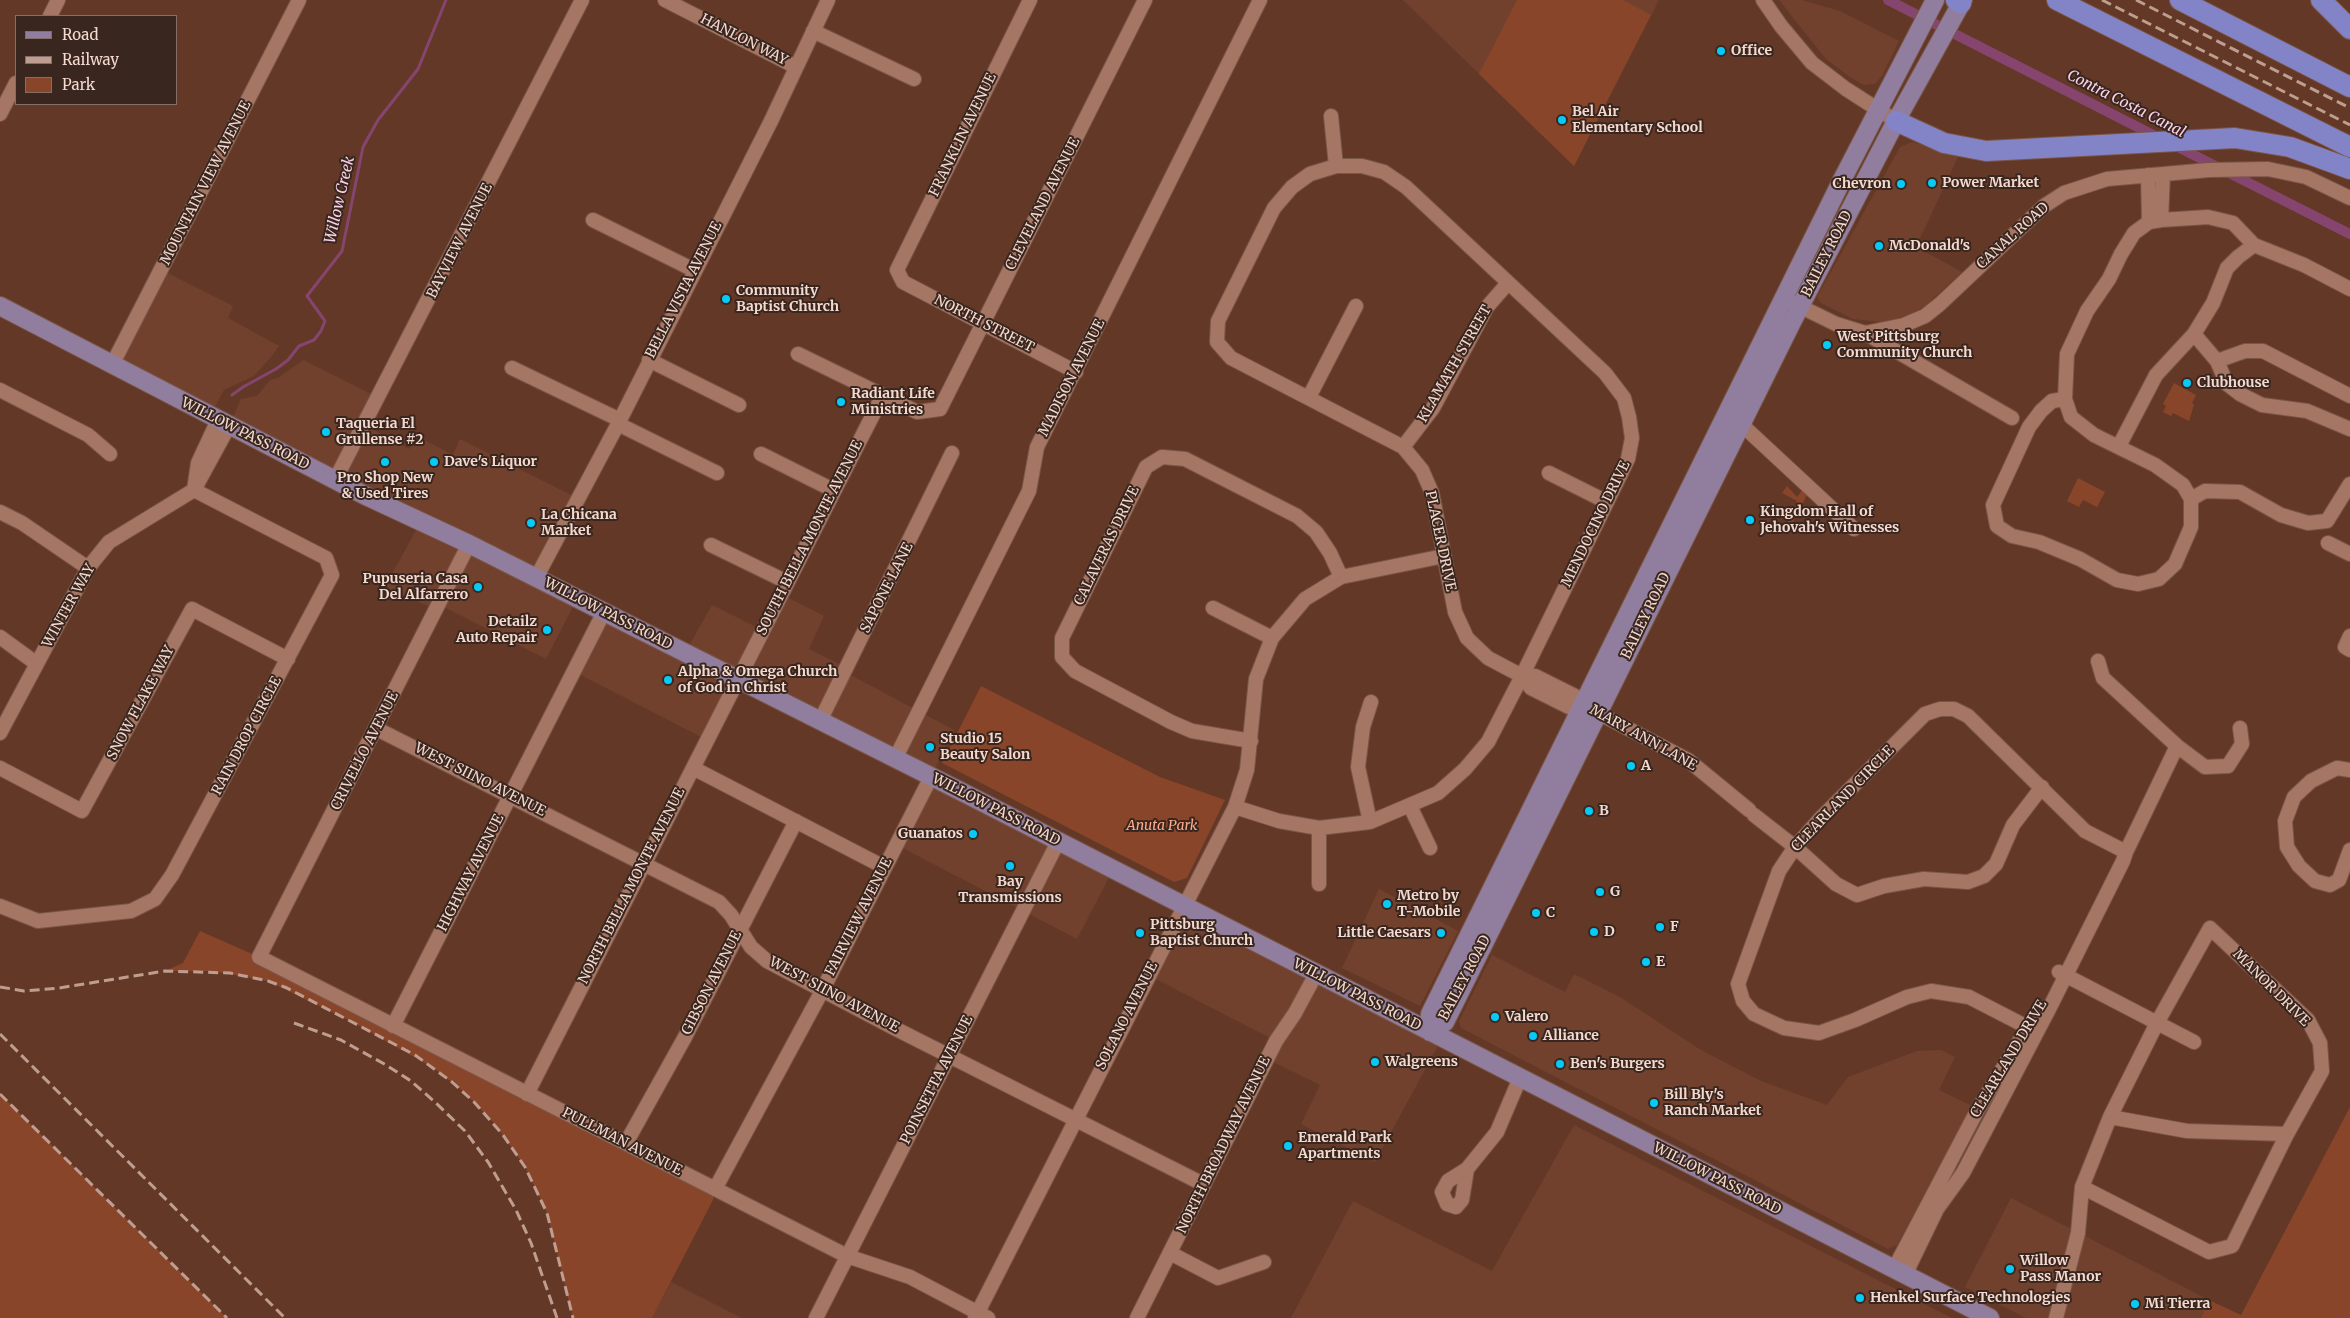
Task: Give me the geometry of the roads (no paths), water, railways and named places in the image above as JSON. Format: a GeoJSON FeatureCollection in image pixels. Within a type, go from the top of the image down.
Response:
{"type":"FeatureCollection","features":[{"type":"Feature","properties":{"kind":"highway"},"geometry":{"type":"LineString","coordinates":[[2057,0],[2350,147]]}},
{"type":"Feature","properties":{"kind":"highway"},"geometry":{"type":"LineString","coordinates":[[2180,0],[2350,87]]}},
{"type":"Feature","properties":{"kind":"highway"},"geometry":{"type":"LineString","coordinates":[[2321,0],[2350,29]]}},
{"type":"Feature","properties":{"kind":"highway"},"geometry":{"type":"LineString","coordinates":[[1896,121],[1928,137],[1962,148],[2010,151],[2235,138],[2290,147],[2350,169]]}},
{"type":"Feature","properties":{"kind":"main road","name":"BAILEY ROAD"},"geometry":{"type":"LineString","coordinates":[[1430,1032],[1445,1022],[1784,298],[1878,108],[1936,0]]}},
{"type":"Feature","properties":{"kind":"main road","name":"BAILEY ROAD"},"geometry":{"type":"LineString","coordinates":[[1590,709],[1741,424],[1896,121],[1960,1]]}},
{"type":"Feature","properties":{"kind":"main road","name":"WILLOW PASS ROAD"},"geometry":{"type":"LineString","coordinates":[[0,306],[335,480],[469,544],[931,777],[1990,1318]]}},
{"type":"Feature","properties":{"kind":"street"},"geometry":{"type":"LineString","coordinates":[[50,15],[58,0]]}},
{"type":"Feature","properties":{"kind":"street","name":"MOUNTAIN VIEW AVENUE"},"geometry":{"type":"LineString","coordinates":[[112,365],[299,0]]}},
{"type":"Feature","properties":{"kind":"street","name":"BAYVIEW AVENUE"},"geometry":{"type":"LineString","coordinates":[[335,480],[582,0]]}},
{"type":"Feature","properties":{"kind":"street","name":"HANLON WAY"},"geometry":{"type":"LineString","coordinates":[[665,0],[796,67]]}},
{"type":"Feature","properties":{"kind":"street","name":"BELLA VISTA AVENUE"},"geometry":{"type":"LineString","coordinates":[[536,578],[619,422],[828,0]]}},
{"type":"Feature","properties":{"kind":"street","name":"FRANKLIN AVENUE"},"geometry":{"type":"LineString","coordinates":[[897,270],[1030,0]]}},
{"type":"Feature","properties":{"kind":"street","name":"CLEVELAND AVENUE"},"geometry":{"type":"LineString","coordinates":[[882,397],[917,412],[940,409],[1145,0]]}},
{"type":"Feature","properties":{"kind":"street","name":"MADISON AVENUE"},"geometry":{"type":"LineString","coordinates":[[895,759],[1029,491],[1037,447],[1260,0]]}},
{"type":"Feature","properties":{"kind":"street"},"geometry":{"type":"LineString","coordinates":[[1763,0],[1781,26],[1812,63],[1829,78],[1896,121]]}},
{"type":"Feature","properties":{"kind":"street"},"geometry":{"type":"LineString","coordinates":[[813,31],[914,79]]}},
{"type":"Feature","properties":{"kind":"street"},"geometry":{"type":"LineString","coordinates":[[0,114],[15,85]]}},
{"type":"Feature","properties":{"kind":"street"},"geometry":{"type":"LineString","coordinates":[[1331,116],[1336,166]]}},
{"type":"Feature","properties":{"kind":"street","name":"MENDOCINO DRIVE"},"geometry":{"type":"LineString","coordinates":[[1216,342],[1218,321],[1274,208],[1292,187],[1310,174],[1336,166],[1362,166],[1384,172],[1406,187],[1606,373],[1624,398],[1632,438],[1628,459],[1522,676],[1488,742],[1466,769],[1438,793],[1370,822],[1319,828],[1278,821],[1234,806]]}},
{"type":"Feature","properties":{"kind":"street","name":"CANAL ROAD"},"geometry":{"type":"LineString","coordinates":[[1784,298],[1836,324],[1865,333],[1896,328],[1925,316],[2023,224],[2064,193],[2107,179],[2245,168],[2289,172],[2306,177],[2350,198]]}},
{"type":"Feature","properties":{"kind":"street"},"geometry":{"type":"LineString","coordinates":[[2155,221],[2163,174]]}},
{"type":"Feature","properties":{"kind":"street"},"geometry":{"type":"LineString","coordinates":[[2148,175],[2155,221]]}},
{"type":"Feature","properties":{"kind":"street"},"geometry":{"type":"LineString","coordinates":[[2065,399],[2052,401],[2029,427],[1993,505],[1997,526],[2012,536],[2038,542],[2080,559],[2117,580],[2138,584],[2158,579],[2174,564],[2191,527],[2191,499],[2183,485],[2155,465],[2094,434],[2071,417],[2065,399],[2066,354],[2088,311],[2109,279],[2134,233],[2155,221],[2208,217],[2233,223],[2254,245],[2304,265],[2350,289]]}},
{"type":"Feature","properties":{"kind":"street"},"geometry":{"type":"LineString","coordinates":[[593,220],[694,270]]}},
{"type":"Feature","properties":{"kind":"street"},"geometry":{"type":"LineString","coordinates":[[2119,446],[2156,376],[2194,334],[2213,303],[2227,268],[2254,245]]}},
{"type":"Feature","properties":{"kind":"street","name":"NORTH STREET"},"geometry":{"type":"LineString","coordinates":[[897,270],[903,282],[1076,372]]}},
{"type":"Feature","properties":{"kind":"street","name":"KLAMATH STREET"},"geometry":{"type":"LineString","coordinates":[[1403,447],[1432,408],[1487,307],[1508,283]]}},
{"type":"Feature","properties":{"kind":"street"},"geometry":{"type":"LineString","coordinates":[[1309,397],[1356,306]]}},
{"type":"Feature","properties":{"kind":"street"},"geometry":{"type":"LineString","coordinates":[[1865,333],[2012,418]]}},
{"type":"Feature","properties":{"kind":"street"},"geometry":{"type":"LineString","coordinates":[[2194,334],[2217,361],[2227,384],[2240,394],[2262,405],[2307,411],[2350,429]]}},
{"type":"Feature","properties":{"kind":"street","name":"PLACER DRIVE"},"geometry":{"type":"LineString","coordinates":[[1216,342],[1231,358],[1403,447],[1422,470],[1432,493],[1455,612],[1467,638],[1488,658],[1522,676],[1531,688],[1570,707],[1590,709]]}},
{"type":"Feature","properties":{"kind":"street"},"geometry":{"type":"LineString","coordinates":[[2217,361],[2245,352],[2263,351],[2350,396]]}},
{"type":"Feature","properties":{"kind":"street"},"geometry":{"type":"LineString","coordinates":[[798,354],[882,397]]}},
{"type":"Feature","properties":{"kind":"street"},"geometry":{"type":"LineString","coordinates":[[649,360],[739,405]]}},
{"type":"Feature","properties":{"kind":"street"},"geometry":{"type":"LineString","coordinates":[[512,368],[717,472]]}},
{"type":"Feature","properties":{"kind":"street"},"geometry":{"type":"LineString","coordinates":[[0,390],[88,435],[110,454]]}},
{"type":"Feature","properties":{"kind":"street","name":"SOUTH BELLA MONTE AVENUE"},"geometry":{"type":"LineString","coordinates":[[739,680],[833,490],[882,397]]}},
{"type":"Feature","properties":{"kind":"street"},"geometry":{"type":"LineString","coordinates":[[194,490],[198,463],[223,423]]}},
{"type":"Feature","properties":{"kind":"street"},"geometry":{"type":"LineString","coordinates":[[1741,424],[1854,529]]}},
{"type":"Feature","properties":{"kind":"street"},"geometry":{"type":"LineString","coordinates":[[761,454],[833,490]]}},
{"type":"Feature","properties":{"kind":"street","name":"SAPONE LANE"},"geometry":{"type":"LineString","coordinates":[[820,721],[952,454]]}},
{"type":"Feature","properties":{"kind":"street","name":"CALAVERAS DRIVE"},"geometry":{"type":"LineString","coordinates":[[1250,741],[1192,731],[1171,722],[1075,672],[1062,657],[1062,638],[1146,467],[1162,457],[1185,459],[1297,516],[1316,532],[1330,553],[1341,577]]}},
{"type":"Feature","properties":{"kind":"street"},"geometry":{"type":"LineString","coordinates":[[1549,474],[1607,502]]}},
{"type":"Feature","properties":{"kind":"street"},"geometry":{"type":"LineString","coordinates":[[2191,499],[2205,491],[2240,492],[2281,515],[2308,524],[2327,521],[2350,484]]}},
{"type":"Feature","properties":{"kind":"street","name":"WINTER WAY"},"geometry":{"type":"LineString","coordinates":[[0,733],[88,568],[109,542],[194,490]]}},
{"type":"Feature","properties":{"kind":"street","name":"RAIN DROP CIRCLE"},"geometry":{"type":"LineString","coordinates":[[0,906],[38,921],[131,911],[155,899],[172,874],[332,575],[326,558],[194,490]]}},
{"type":"Feature","properties":{"kind":"street"},"geometry":{"type":"LineString","coordinates":[[0,512],[22,523],[88,568]]}},
{"type":"Feature","properties":{"kind":"street"},"geometry":{"type":"LineString","coordinates":[[2328,543],[2350,554]]}},
{"type":"Feature","properties":{"kind":"street","name":"CRIVELLO AVENUE"},"geometry":{"type":"LineString","coordinates":[[259,957],[377,729],[469,544]]}},
{"type":"Feature","properties":{"kind":"street"},"geometry":{"type":"LineString","coordinates":[[711,545],[787,582]]}},
{"type":"Feature","properties":{"kind":"street","name":"SOLANO AVENUE"},"geometry":{"type":"LineString","coordinates":[[980,1316],[1074,1120],[1234,806],[1247,770],[1256,679],[1272,638],[1305,599],[1341,577],[1444,556]]}},
{"type":"Feature","properties":{"kind":"street"},"geometry":{"type":"LineString","coordinates":[[1212,608],[1272,638]]}},
{"type":"Feature","properties":{"kind":"street","name":"SNOW FLAKE WAY"},"geometry":{"type":"LineString","coordinates":[[0,768],[82,811],[192,609],[288,659]]}},
{"type":"Feature","properties":{"kind":"street","name":"HIGHWAY AVENUE"},"geometry":{"type":"LineString","coordinates":[[393,1026],[604,612]]}},
{"type":"Feature","properties":{"kind":"street"},"geometry":{"type":"LineString","coordinates":[[0,636],[37,664]]}},
{"type":"Feature","properties":{"kind":"street"},"geometry":{"type":"LineString","coordinates":[[2350,636],[2344,647],[2350,650]]}},
{"type":"Feature","properties":{"kind":"street"},"geometry":{"type":"LineString","coordinates":[[2098,661],[2103,678],[2177,746],[2205,767],[2228,766],[2242,744],[2240,728]]}},
{"type":"Feature","properties":{"kind":"street","name":"NORTH BELLA MONTE AVENUE"},"geometry":{"type":"LineString","coordinates":[[527,1094],[739,680]]}},
{"type":"Feature","properties":{"kind":"street"},"geometry":{"type":"LineString","coordinates":[[1370,822],[1358,767],[1363,727],[1371,702]]}},
{"type":"Feature","properties":{"kind":"street","name":"MARY ANN LANE"},"geometry":{"type":"LineString","coordinates":[[1590,709],[1688,760],[1795,847],[1836,884],[1857,895],[1884,886],[1924,879],[1968,882],[1984,876],[1996,864],[2013,825],[2042,787]]}},
{"type":"Feature","properties":{"kind":"street","name":"CLEARLAND CIRCLE"},"geometry":{"type":"LineString","coordinates":[[2032,1030],[1969,998],[1931,991],[1907,997],[1855,1020],[1819,1033],[1784,1028],[1754,1014],[1743,1001],[1738,984],[1779,871],[1795,847],[1925,714],[1940,709],[1954,709],[1968,716],[2085,831],[2126,852]]}},
{"type":"Feature","properties":{"kind":"street","name":"WEST SIINO AVENUE"},"geometry":{"type":"LineString","coordinates":[[377,729],[718,902],[740,928],[751,947],[767,961],[1074,1120],[1203,1184]]}},
{"type":"Feature","properties":{"kind":"street","name":"CLEARLAND DRIVE"},"geometry":{"type":"LineString","coordinates":[[1900,1272],[1937,1209],[1963,1173],[2032,1030],[2063,974],[2116,860],[2126,852],[2177,746]]}},
{"type":"Feature","properties":{"kind":"street"},"geometry":{"type":"LineString","coordinates":[[693,768],[884,867]]}},
{"type":"Feature","properties":{"kind":"street"},"geometry":{"type":"LineString","coordinates":[[2350,770],[2337,768],[2311,782],[2294,797],[2285,820],[2287,848],[2299,866],[2315,881],[2330,885],[2339,880],[2350,850]]}},
{"type":"Feature","properties":{"kind":"street","name":"FAIRVIEW AVENUE"},"geometry":{"type":"LineString","coordinates":[[715,1188],[822,991],[931,777]]}},
{"type":"Feature","properties":{"kind":"street"},"geometry":{"type":"LineString","coordinates":[[1410,806],[1430,848]]}},
{"type":"Feature","properties":{"kind":"street","name":"GIBSON AVENUE"},"geometry":{"type":"LineString","coordinates":[[626,1144],[685,1037],[796,821]]}},
{"type":"Feature","properties":{"kind":"street"},"geometry":{"type":"LineString","coordinates":[[1319,828],[1319,884]]}},
{"type":"Feature","properties":{"kind":"street","name":"POINSETTA AVENUE"},"geometry":{"type":"LineString","coordinates":[[816,1318],[1058,842]]}},
{"type":"Feature","properties":{"kind":"street","name":"MANOR DRIVE"},"geometry":{"type":"LineString","coordinates":[[2056,1318],[2078,1233],[2082,1187],[2110,1117],[2157,1023],[2210,928],[2308,1020],[2320,1043],[2322,1072],[2287,1134],[2232,1246],[2209,1252],[2082,1187]]}},
{"type":"Feature","properties":{"kind":"street","name":"PULLMAN AVENUE"},"geometry":{"type":"LineString","coordinates":[[259,957],[847,1256],[910,1277],[980,1316]]}},
{"type":"Feature","properties":{"kind":"street","name":"NORTH BROADWAY AVENUE"},"geometry":{"type":"LineString","coordinates":[[1137,1318],[1276,1041],[1295,1013],[1316,974]]}},
{"type":"Feature","properties":{"kind":"street"},"geometry":{"type":"LineString","coordinates":[[2063,974],[2194,1042]]}},
{"type":"Feature","properties":{"kind":"street"},"geometry":{"type":"LineString","coordinates":[[1467,1170],[1497,1132],[1520,1078]]}},
{"type":"Feature","properties":{"kind":"street"},"geometry":{"type":"LineString","coordinates":[[2110,1117],[2187,1131],[2287,1134]]}},
{"type":"Feature","properties":{"kind":"street"},"geometry":{"type":"LineString","coordinates":[[1170,1253],[1218,1278],[1264,1262]]}},
{"type":"Feature","properties":{"kind":"waterway","name":"Willow Creek"},"geometry":{"type":"LineString","coordinates":[[232,395],[276,369],[288,360],[299,346],[314,340],[321,331],[325,321],[307,296],[342,251],[363,147],[378,120],[418,69],[446,0]]}},
{"type":"Feature","properties":{"kind":"waterway","name":"Contra Costa Canal"},"geometry":{"type":"LineString","coordinates":[[1888,0],[2161,139]]}},
{"type":"Feature","properties":{"kind":"waterway","name":"Contra Costa Canal"},"geometry":{"type":"LineString","coordinates":[[2174,145],[2350,234]]}},
{"type":"Feature","properties":{"kind":"railway"},"geometry":{"type":"LineString","coordinates":[[2102,0],[2350,125]]}},
{"type":"Feature","properties":{"kind":"railway"},"geometry":{"type":"LineString","coordinates":[[2136,0],[2350,108]]}},
{"type":"Feature","properties":{"kind":"railway"},"geometry":{"type":"LineString","coordinates":[[0,987],[24,991],[59,988],[165,971],[230,973],[268,981],[287,988],[415,1055],[452,1082],[474,1102],[503,1135],[525,1167],[547,1213],[573,1318]]}},
{"type":"Feature","properties":{"kind":"railway"},"geometry":{"type":"LineString","coordinates":[[294,1023],[341,1040],[386,1065],[411,1081],[465,1131],[488,1162],[516,1210],[531,1243],[557,1318]]}},
{"type":"Feature","properties":{"kind":"railway"},"geometry":{"type":"LineString","coordinates":[[0,1034],[285,1318]]}},
{"type":"Feature","properties":{"kind":"railway"},"geometry":{"type":"LineString","coordinates":[[0,1094],[227,1318]]}},
{"type":"Feature","properties":{"kind":"place","name":"Office"},"geometry":{"type":"Point","coordinates":[1721,51]}},
{"type":"Feature","properties":{"kind":"place","name":"Bel Air Elementary School"},"geometry":{"type":"Point","coordinates":[1562,120]}},
{"type":"Feature","properties":{"kind":"place","name":"Power Market"},"geometry":{"type":"Point","coordinates":[1932,183]}},
{"type":"Feature","properties":{"kind":"place","name":"Chevron"},"geometry":{"type":"Point","coordinates":[1901,184]}},
{"type":"Feature","properties":{"kind":"place","name":"McDonald's"},"geometry":{"type":"Point","coordinates":[1879,246]}},
{"type":"Feature","properties":{"kind":"place","name":"Community Baptist Church"},"geometry":{"type":"Point","coordinates":[726,299]}},
{"type":"Feature","properties":{"kind":"place","name":"West Pittsburg Community Church"},"geometry":{"type":"Point","coordinates":[1827,345]}},
{"type":"Feature","properties":{"kind":"place","name":"Clubhouse"},"geometry":{"type":"Point","coordinates":[2187,383]}},
{"type":"Feature","properties":{"kind":"place","name":"Radiant Life Ministries"},"geometry":{"type":"Point","coordinates":[841,402]}},
{"type":"Feature","properties":{"kind":"place","name":"Taqueria El Grullense #2"},"geometry":{"type":"Point","coordinates":[326,432]}},
{"type":"Feature","properties":{"kind":"place","name":"Pro Shop New & Used Tires"},"geometry":{"type":"Point","coordinates":[385,462]}},
{"type":"Feature","properties":{"kind":"place","name":"Dave's Liquor"},"geometry":{"type":"Point","coordinates":[434,462]}},
{"type":"Feature","properties":{"kind":"place","name":"Kingdom Hall of Jehovah's Witnesses"},"geometry":{"type":"Point","coordinates":[1750,520]}},
{"type":"Feature","properties":{"kind":"place","name":"La Chicana Market"},"geometry":{"type":"Point","coordinates":[531,523]}},
{"type":"Feature","properties":{"kind":"place","name":"Pupuseria Casa Del Alfarrero"},"geometry":{"type":"Point","coordinates":[478,587]}},
{"type":"Feature","properties":{"kind":"place","name":"Detailz Auto Repair"},"geometry":{"type":"Point","coordinates":[547,630]}},
{"type":"Feature","properties":{"kind":"place","name":"Alpha & Omega Church of God in Christ"},"geometry":{"type":"Point","coordinates":[668,680]}},
{"type":"Feature","properties":{"kind":"place","name":"Studio 15 Beauty Salon"},"geometry":{"type":"Point","coordinates":[930,747]}},
{"type":"Feature","properties":{"kind":"place","name":"A"},"geometry":{"type":"Point","coordinates":[1631,766]}},
{"type":"Feature","properties":{"kind":"place","name":"B"},"geometry":{"type":"Point","coordinates":[1589,811]}},
{"type":"Feature","properties":{"kind":"place","name":"Guanatos"},"geometry":{"type":"Point","coordinates":[973,834]}},
{"type":"Feature","properties":{"kind":"place","name":"Bay Transmissions"},"geometry":{"type":"Point","coordinates":[1010,866]}},
{"type":"Feature","properties":{"kind":"place","name":"G"},"geometry":{"type":"Point","coordinates":[1600,892]}},
{"type":"Feature","properties":{"kind":"place","name":"Metro by T-Mobile"},"geometry":{"type":"Point","coordinates":[1387,904]}},
{"type":"Feature","properties":{"kind":"place","name":"C"},"geometry":{"type":"Point","coordinates":[1536,913]}},
{"type":"Feature","properties":{"kind":"place","name":"F"},"geometry":{"type":"Point","coordinates":[1660,927]}},
{"type":"Feature","properties":{"kind":"place","name":"D"},"geometry":{"type":"Point","coordinates":[1594,932]}},
{"type":"Feature","properties":{"kind":"place","name":"Pittsburg Baptist Church"},"geometry":{"type":"Point","coordinates":[1140,933]}},
{"type":"Feature","properties":{"kind":"place","name":"Little Caesars"},"geometry":{"type":"Point","coordinates":[1441,933]}},
{"type":"Feature","properties":{"kind":"place","name":"E"},"geometry":{"type":"Point","coordinates":[1646,962]}},
{"type":"Feature","properties":{"kind":"place","name":"Valero"},"geometry":{"type":"Point","coordinates":[1495,1017]}},
{"type":"Feature","properties":{"kind":"place","name":"Alliance"},"geometry":{"type":"Point","coordinates":[1533,1036]}},
{"type":"Feature","properties":{"kind":"place","name":"Walgreens"},"geometry":{"type":"Point","coordinates":[1375,1062]}},
{"type":"Feature","properties":{"kind":"place","name":"Ben's Burgers"},"geometry":{"type":"Point","coordinates":[1560,1064]}},
{"type":"Feature","properties":{"kind":"place","name":"Bill Bly's Ranch Market"},"geometry":{"type":"Point","coordinates":[1654,1103]}},
{"type":"Feature","properties":{"kind":"place","name":"Emerald Park Apartments"},"geometry":{"type":"Point","coordinates":[1288,1146]}},
{"type":"Feature","properties":{"kind":"place","name":"Willow Pass Manor"},"geometry":{"type":"Point","coordinates":[2010,1269]}},
{"type":"Feature","properties":{"kind":"place","name":"Henkel Surface Technologies"},"geometry":{"type":"Point","coordinates":[1860,1298]}},
{"type":"Feature","properties":{"kind":"place","name":"Mi Tierra"},"geometry":{"type":"Point","coordinates":[2135,1304]}},
{"type":"Feature","properties":{"kind":"park label","name":"Anuta Park"},"geometry":{"type":"Point","coordinates":[1162,826]}}]}
